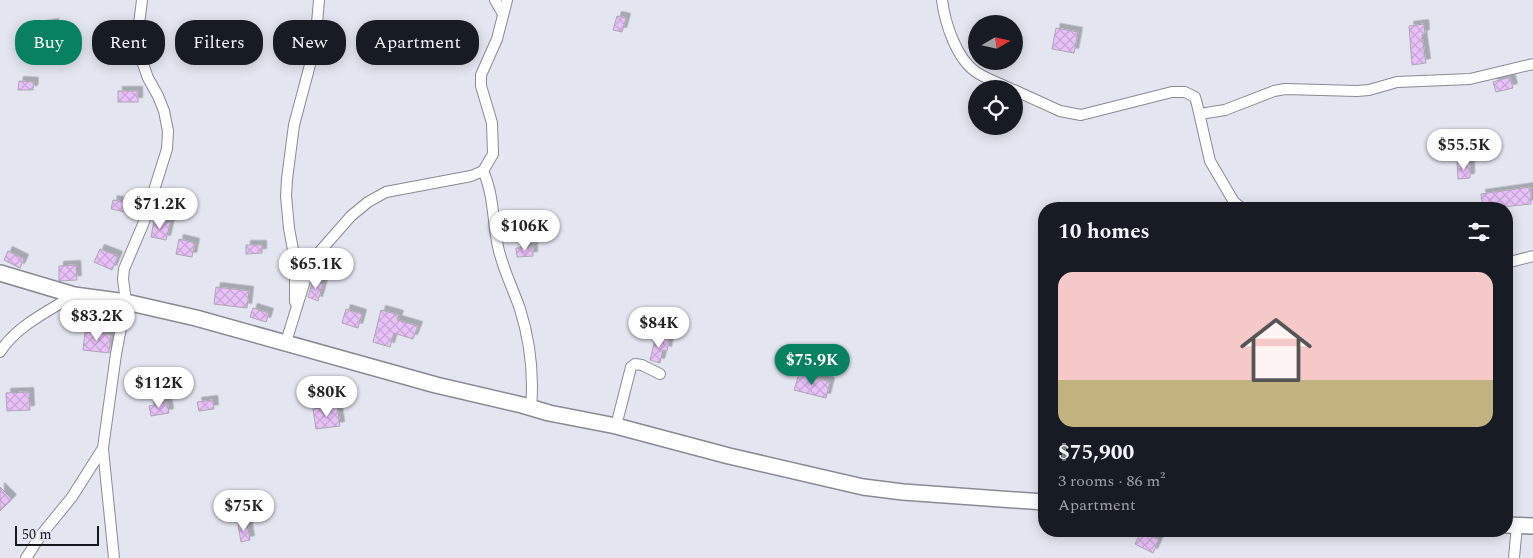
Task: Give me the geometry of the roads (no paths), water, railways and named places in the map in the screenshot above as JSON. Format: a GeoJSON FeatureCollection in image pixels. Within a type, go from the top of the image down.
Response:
{"type":"FeatureCollection","features":[{"type":"Feature","properties":{"kind":"main road"},"geometry":{"type":"LineString","coordinates":[[0,272],[74,295],[126,302],[196,318],[436,385],[549,413],[616,426],[729,456],[863,487],[903,492],[1038,502]]}},
{"type":"Feature","properties":{"kind":"main road"},"geometry":{"type":"LineString","coordinates":[[1513,525],[1533,526]]}},
{"type":"Feature","properties":{"kind":"street"},"geometry":{"type":"LineString","coordinates":[[114,558],[103,448],[116,354],[126,302],[123,279],[124,269],[144,222],[159,178],[167,149],[168,131],[164,111],[142,61],[138,32],[142,0]]}},
{"type":"Feature","properties":{"kind":"street"},"geometry":{"type":"LineString","coordinates":[[294,316],[295,261],[289,228],[286,196],[287,179],[294,125],[314,46],[319,0]]}},
{"type":"Feature","properties":{"kind":"street"},"geometry":{"type":"LineString","coordinates":[[495,0],[503,14]]}},
{"type":"Feature","properties":{"kind":"street"},"geometry":{"type":"LineString","coordinates":[[286,342],[307,274],[314,258],[350,216],[368,202],[386,192],[452,180],[483,171],[493,154],[493,136],[492,123],[480,86],[481,75],[497,39],[507,0]]}},
{"type":"Feature","properties":{"kind":"street"},"geometry":{"type":"LineString","coordinates":[[942,0],[945,22],[962,57],[975,72],[992,80]]}},
{"type":"Feature","properties":{"kind":"street"},"geometry":{"type":"LineString","coordinates":[[1200,114],[1225,110],[1274,91],[1285,89],[1357,91],[1397,82],[1470,79],[1533,64]]}},
{"type":"Feature","properties":{"kind":"street"},"geometry":{"type":"LineString","coordinates":[[1023,94],[1060,111],[1081,115],[1172,92],[1185,92],[1194,97],[1200,114],[1210,161],[1234,202]]}},
{"type":"Feature","properties":{"kind":"street"},"geometry":{"type":"LineString","coordinates":[[483,171],[490,191],[499,250],[520,308],[528,338],[533,385],[531,408]]}},
{"type":"Feature","properties":{"kind":"street"},"geometry":{"type":"LineString","coordinates":[[1513,261],[1533,256]]}},
{"type":"Feature","properties":{"kind":"street"},"geometry":{"type":"LineString","coordinates":[[0,352],[6,342],[36,318],[74,295]]}},
{"type":"Feature","properties":{"kind":"street"},"geometry":{"type":"LineString","coordinates":[[616,426],[631,367],[635,364],[642,365],[660,374]]}},
{"type":"Feature","properties":{"kind":"street"},"geometry":{"type":"LineString","coordinates":[[26,558],[41,535],[72,497],[103,448]]}},
{"type":"Feature","properties":{"kind":"street"},"geometry":{"type":"LineString","coordinates":[[1513,537],[1514,558]]}}]}
